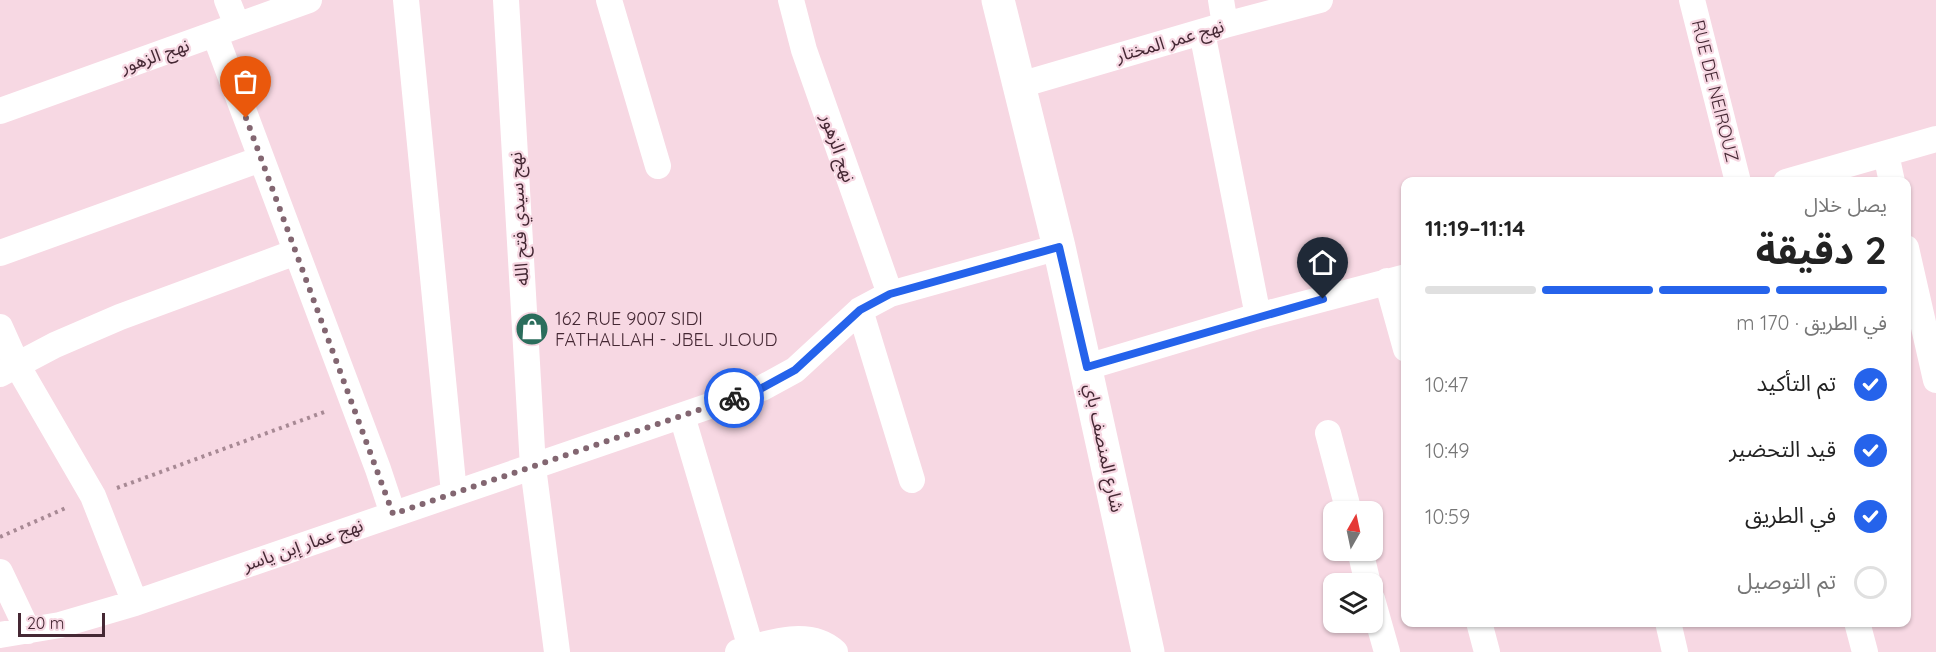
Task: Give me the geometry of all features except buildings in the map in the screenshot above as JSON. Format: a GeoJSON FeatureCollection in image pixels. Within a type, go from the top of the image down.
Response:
{"type":"FeatureCollection","features":[{"type":"Feature","properties":{"kind":"street"},"geometry":{"type":"LineString","coordinates":[[227,0],[226,30],[261,159],[393,514]]}},
{"type":"Feature","properties":{"kind":"street","name":"نهج الزهور"},"geometry":{"type":"LineString","coordinates":[[0,111],[309,0]]}},
{"type":"Feature","properties":{"kind":"street"},"geometry":{"type":"LineString","coordinates":[[406,0],[454,493]]}},
{"type":"Feature","properties":{"kind":"street","name":"نهج سيدي فتح الله"},"geometry":{"type":"LineString","coordinates":[[506,0],[533,467],[557,652]]}},
{"type":"Feature","properties":{"kind":"street"},"geometry":{"type":"LineString","coordinates":[[609,0],[658,166]]}},
{"type":"Feature","properties":{"kind":"street","name":"نهج الزهور"},"geometry":{"type":"LineString","coordinates":[[791,0],[804,50],[890,294]]}},
{"type":"Feature","properties":{"kind":"street","name":"شارع المنصف باي"},"geometry":{"type":"LineString","coordinates":[[998,0],[1087,367],[1148,652]]}},
{"type":"Feature","properties":{"kind":"street","name":"نهج عمر المختار"},"geometry":{"type":"LineString","coordinates":[[1020,85],[1216,19],[1320,0]]}},
{"type":"Feature","properties":{"kind":"street","name":"RUE DE NEIROUZ"},"geometry":{"type":"LineString","coordinates":[[1692,0],[1737,177]]}},
{"type":"Feature","properties":{"kind":"street"},"geometry":{"type":"LineString","coordinates":[[1216,19],[1258,316]]}},
{"type":"Feature","properties":{"kind":"street"},"geometry":{"type":"LineString","coordinates":[[1804,177],[1936,139]]}},
{"type":"Feature","properties":{"kind":"street"},"geometry":{"type":"LineString","coordinates":[[1886,154],[1891,177]]}},
{"type":"Feature","properties":{"kind":"street"},"geometry":{"type":"LineString","coordinates":[[0,253],[261,159]]}},
{"type":"Feature","properties":{"kind":"street","name":"نهج عمار إبن ياسر"},"geometry":{"type":"LineString","coordinates":[[0,635],[92,616],[135,603],[762,388],[795,370],[860,310],[890,294],[1059,247]]}},
{"type":"Feature","properties":{"kind":"street"},"geometry":{"type":"LineString","coordinates":[[9,369],[55,345],[120,317],[296,252]]}},
{"type":"Feature","properties":{"kind":"street"},"geometry":{"type":"LineString","coordinates":[[1911,270],[1936,380]]}},
{"type":"Feature","properties":{"kind":"street"},"geometry":{"type":"LineString","coordinates":[[1087,367],[1258,316],[1396,279],[1401,314]]}},
{"type":"Feature","properties":{"kind":"street"},"geometry":{"type":"LineString","coordinates":[[860,310],[912,480]]}},
{"type":"Feature","properties":{"kind":"street"},"geometry":{"type":"LineString","coordinates":[[0,327],[9,369],[93,496],[135,603]]}},
{"type":"Feature","properties":{"kind":"street"},"geometry":{"type":"LineString","coordinates":[[682,417],[745,650],[796,639],[819,642],[835,652]]}},
{"type":"Feature","properties":{"kind":"street"},"geometry":{"type":"LineString","coordinates":[[1328,433],[1346,501]]}},
{"type":"Feature","properties":{"kind":"street"},"geometry":{"type":"LineString","coordinates":[[0,572],[28,631]]}},
{"type":"Feature","properties":{"kind":"street"},"geometry":{"type":"LineString","coordinates":[[1480,627],[1487,652]]}},
{"type":"Feature","properties":{"kind":"street"},"geometry":{"type":"LineString","coordinates":[[1669,627],[1675,652]]}},
{"type":"Feature","properties":{"kind":"street"},"geometry":{"type":"LineString","coordinates":[[1858,627],[1865,652]]}},
{"type":"Feature","properties":{"kind":"street"},"geometry":{"type":"LineString","coordinates":[[1382,633],[1387,652]]}},
{"type":"Feature","properties":{"kind":"path"},"geometry":{"type":"LineString","coordinates":[[0,537],[93,496],[353,402]]}},
{"type":"Feature","properties":{"kind":"way so far"},"geometry":{"type":"LineString","coordinates":[[246,118],[378,468],[393,514],[734,398]]}},
{"type":"Feature","properties":{"kind":"place","name":"162 RUE 9007 SIDI FATHALLAH - JBEL JLOUD"},"geometry":{"type":"Point","coordinates":[532,329]}},
{"type":"Feature","properties":{"kind":"route"},"geometry":{"type":"LineString","coordinates":[[734,398],[762,388],[795,370],[860,310],[890,294],[1059,247],[1087,367],[1323,299]]}}]}
